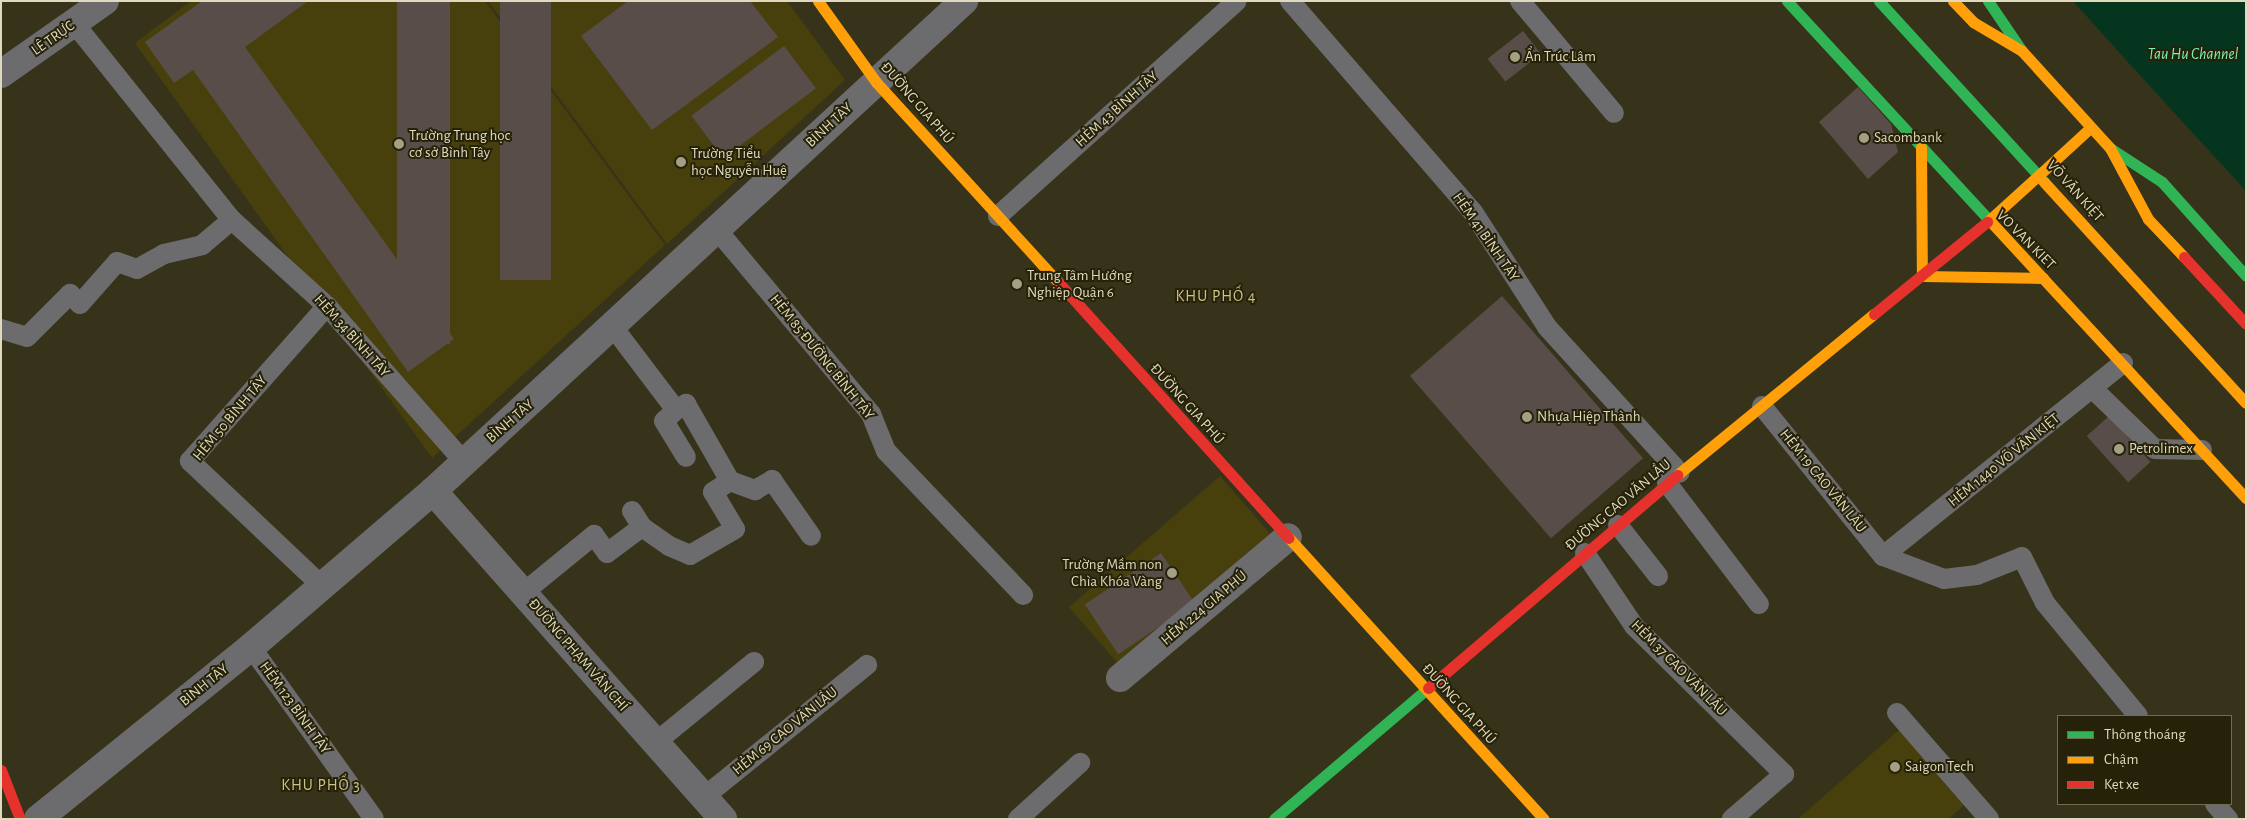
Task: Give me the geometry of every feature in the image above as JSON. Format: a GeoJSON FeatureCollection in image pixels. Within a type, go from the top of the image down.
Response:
{"type":"FeatureCollection","features":[{"type":"Feature","properties":{"kind":"main road","name":"ĐƯỜNG GIA PHÚ"},"geometry":{"type":"LineString","coordinates":[[818,1],[876,82],[1544,819]]}},
{"type":"Feature","properties":{"kind":"main road","name":"VO VAN KIET"},"geometry":{"type":"LineString","coordinates":[[1786,1],[1921,147],[1987,222],[2044,278],[2246,498]]}},
{"type":"Feature","properties":{"kind":"main road","name":"VÕ VĂN KIỆT"},"geometry":{"type":"LineString","coordinates":[[1879,1],[2040,174],[2246,403]]}},
{"type":"Feature","properties":{"kind":"main road"},"geometry":{"type":"LineString","coordinates":[[1953,1],[1973,22],[2022,51]]}},
{"type":"Feature","properties":{"kind":"main road"},"geometry":{"type":"LineString","coordinates":[[1988,1],[2022,51],[2090,128],[2110,148],[2162,182],[2246,276]]}},
{"type":"Feature","properties":{"kind":"main road","name":"ĐƯỜNG CAO VĂN LẦU"},"geometry":{"type":"LineString","coordinates":[[1274,819],[1673,478],[1987,222],[2090,128]]}},
{"type":"Feature","properties":{"kind":"main road"},"geometry":{"type":"LineString","coordinates":[[1921,147],[1922,276],[2044,278]]}},
{"type":"Feature","properties":{"kind":"main road"},"geometry":{"type":"LineString","coordinates":[[2110,148],[2148,219],[2246,324]]}},
{"type":"Feature","properties":{"kind":"main road"},"geometry":{"type":"LineString","coordinates":[[1,770],[20,819]]}},
{"type":"Feature","properties":{"kind":"street","name":"LÊ TRỰC"},"geometry":{"type":"LineString","coordinates":[[1,74],[105,1]]}},
{"type":"Feature","properties":{"kind":"street","name":"BÌNH TÂY"},"geometry":{"type":"LineString","coordinates":[[38,819],[251,647],[433,491],[463,461],[718,231],[964,1]]}},
{"type":"Feature","properties":{"kind":"street","name":"ĐƯỜNG PHẠM VĂN CHÍ"},"geometry":{"type":"LineString","coordinates":[[433,491],[723,819]]}},
{"type":"Feature","properties":{"kind":"street","name":"HẺM 224 GIA PHÚ"},"geometry":{"type":"LineString","coordinates":[[1120,678],[1288,537]]}},
{"type":"Feature","properties":{"kind":"lane","name":"HẺM 43 BÌNH TÂY"},"geometry":{"type":"LineString","coordinates":[[998,216],[1237,1]]}},
{"type":"Feature","properties":{"kind":"lane","name":"HẺM 41 BÌNH TÂY"},"geometry":{"type":"LineString","coordinates":[[1290,1],[1473,212],[1547,327],[1673,478],[1759,604]]}},
{"type":"Feature","properties":{"kind":"lane"},"geometry":{"type":"LineString","coordinates":[[1520,1],[1614,113]]}},
{"type":"Feature","properties":{"kind":"lane","name":"HẺM 34 BÌNH TÂY"},"geometry":{"type":"LineString","coordinates":[[74,23],[232,220],[327,306],[463,461]]}},
{"type":"Feature","properties":{"kind":"lane"},"geometry":{"type":"LineString","coordinates":[[1,328],[27,338],[70,294],[80,304],[116,262],[137,269],[164,254],[202,245],[232,220]]}},
{"type":"Feature","properties":{"kind":"lane","name":"HẺM 85 ĐƯỜNG BÌNH TÂY"},"geometry":{"type":"LineString","coordinates":[[718,231],[871,414],[886,451],[1023,595]]}},
{"type":"Feature","properties":{"kind":"lane","name":"HẺM 50 BÌNH TÂY"},"geometry":{"type":"LineString","coordinates":[[322,586],[190,461],[327,306]]}},
{"type":"Feature","properties":{"kind":"lane"},"geometry":{"type":"LineString","coordinates":[[613,327],[676,410]]}},
{"type":"Feature","properties":{"kind":"lane","name":"HẺM 1440 VÕ VĂN KIỆT"},"geometry":{"type":"LineString","coordinates":[[1883,556],[2123,363]]}},
{"type":"Feature","properties":{"kind":"lane"},"geometry":{"type":"LineString","coordinates":[[2093,389],[2155,449],[2202,450]]}},
{"type":"Feature","properties":{"kind":"lane"},"geometry":{"type":"LineString","coordinates":[[686,457],[664,421],[686,404],[730,481],[755,490],[772,480],[811,536]]}},
{"type":"Feature","properties":{"kind":"lane","name":"HẺM 19 CAO VĂN LẦU"},"geometry":{"type":"LineString","coordinates":[[1762,406],[1883,556]]}},
{"type":"Feature","properties":{"kind":"lane"},"geometry":{"type":"LineString","coordinates":[[523,592],[594,536],[607,553],[637,519],[669,546],[690,555],[735,529],[713,492],[730,481]]}},
{"type":"Feature","properties":{"kind":"lane"},"geometry":{"type":"LineString","coordinates":[[1618,525],[1658,576]]}},
{"type":"Feature","properties":{"kind":"lane","name":"HẺM 37 CAO VĂN LẦU"},"geometry":{"type":"LineString","coordinates":[[1585,553],[1634,626],[1784,774],[1732,819]]}},
{"type":"Feature","properties":{"kind":"lane"},"geometry":{"type":"LineString","coordinates":[[1883,556],[1944,579],[1977,575],[2022,558],[2045,603],[2137,715]]}},
{"type":"Feature","properties":{"kind":"lane","name":"HẺM 123 BÌNH TÂY"},"geometry":{"type":"LineString","coordinates":[[251,647],[374,819]]}},
{"type":"Feature","properties":{"kind":"lane"},"geometry":{"type":"LineString","coordinates":[[655,743],[754,662]]}},
{"type":"Feature","properties":{"kind":"lane","name":"HẺM 69 CAO VĂN LẦU"},"geometry":{"type":"LineString","coordinates":[[704,798],[867,665]]}},
{"type":"Feature","properties":{"kind":"lane"},"geometry":{"type":"LineString","coordinates":[[1897,713],[1989,819]]}},
{"type":"Feature","properties":{"kind":"lane"},"geometry":{"type":"LineString","coordinates":[[1018,819],[1080,763]]}},
{"type":"Feature","properties":{"kind":"lane"},"geometry":{"type":"LineString","coordinates":[[2216,805],[2228,819]]}},
{"type":"Feature","properties":{"kind":"shaded area","name":"Trường Trung học cơ sở Bình Tây"},"geometry":{"type":"Polygon","coordinates":[[[191,1],[485,1],[665,245],[432,458],[135,43],[191,1]]]}},
{"type":"Feature","properties":{"kind":"shaded area","name":"Trường Tiểu học Nguyễn Huệ"},"geometry":{"type":"Polygon","coordinates":[[[488,1],[787,1],[845,80],[667,244],[488,1]]]}},
{"type":"Feature","properties":{"kind":"shaded area","name":"Trường Mầm non Chìa Khóa Vàng"},"geometry":{"type":"Polygon","coordinates":[[[1220,476],[1274,539],[1124,670],[1069,607],[1220,476]]]}},
{"type":"Feature","properties":{"kind":"shaded area","name":"Saigon Tech"},"geometry":{"type":"Polygon","coordinates":[[[1900,729],[1965,804],[1949,819],[1798,819],[1900,729]]]}},
{"type":"Feature","properties":{"kind":"water","name":"Tau Hu Channel"},"geometry":{"type":"Polygon","coordinates":[[[2073,1],[2246,1],[2246,191],[2135,70],[2073,1]]]}},
{"type":"Feature","properties":{"kind":"building"},"geometry":{"type":"Polygon","coordinates":[[[202,1],[308,1],[245,47],[454,339],[408,372],[193,70],[174,83],[145,42],[202,1]]]}},
{"type":"Feature","properties":{"kind":"building"},"geometry":{"type":"Polygon","coordinates":[[[397,1],[450,1],[450,344],[397,344],[397,1]]]}},
{"type":"Feature","properties":{"kind":"building"},"geometry":{"type":"Polygon","coordinates":[[[500,1],[551,1],[551,280],[500,280],[500,1]]]}},
{"type":"Feature","properties":{"kind":"building"},"geometry":{"type":"Polygon","coordinates":[[[628,1],[750,1],[778,37],[652,130],[581,36],[628,1]]]}},
{"type":"Feature","properties":{"kind":"building","name":"Ẩn Trúc Lâm"},"geometry":{"type":"Polygon","coordinates":[[[1523,31],[1541,54],[1505,82],[1488,59],[1523,31]]]}},
{"type":"Feature","properties":{"kind":"building"},"geometry":{"type":"Polygon","coordinates":[[[784,46],[816,88],[723,158],[691,116],[784,46]]]}},
{"type":"Feature","properties":{"kind":"building","name":"Sacombank"},"geometry":{"type":"Polygon","coordinates":[[[1858,87],[1891,124],[1898,152],[1868,179],[1819,122],[1858,87]]]}},
{"type":"Feature","properties":{"kind":"building","name":"Nhựa Hiệp Thành"},"geometry":{"type":"Polygon","coordinates":[[[1502,296],[1643,458],[1551,538],[1410,376],[1502,296]]]}},
{"type":"Feature","properties":{"kind":"building","name":"Petrolimex"},"geometry":{"type":"Polygon","coordinates":[[[2109,416],[2150,462],[2128,482],[2087,436],[2109,416]]]}},
{"type":"Feature","properties":{"kind":"building","name":"Trường Mầm non Chìa Khóa Vàng"},"geometry":{"type":"Polygon","coordinates":[[[1161,553],[1195,603],[1118,654],[1085,604],[1161,553]]]}},
{"type":"Feature","properties":{"kind":"traffic: fast"},"geometry":{"type":"LineString","coordinates":[[1787,1],[1991,222]]}},
{"type":"Feature","properties":{"kind":"traffic: fast"},"geometry":{"type":"LineString","coordinates":[[1879,1],[2044,182]]}},
{"type":"Feature","properties":{"kind":"traffic: fast"},"geometry":{"type":"LineString","coordinates":[[1988,1],[2022,51]]}},
{"type":"Feature","properties":{"kind":"traffic: fast"},"geometry":{"type":"LineString","coordinates":[[2110,148],[2162,182],[2246,276]]}},
{"type":"Feature","properties":{"kind":"traffic: fast"},"geometry":{"type":"LineString","coordinates":[[1274,819],[1428,688]]}},
{"type":"Feature","properties":{"kind":"traffic: slow"},"geometry":{"type":"LineString","coordinates":[[818,1],[876,82],[1059,283]]}},
{"type":"Feature","properties":{"kind":"traffic: slow"},"geometry":{"type":"LineString","coordinates":[[1953,1],[1973,22],[2022,51],[2110,148],[2148,219],[2184,257]]}},
{"type":"Feature","properties":{"kind":"traffic: slow"},"geometry":{"type":"LineString","coordinates":[[2040,174],[2090,128]]}},
{"type":"Feature","properties":{"kind":"traffic: slow"},"geometry":{"type":"LineString","coordinates":[[1921,147],[1922,276],[2043,278]]}},
{"type":"Feature","properties":{"kind":"traffic: slow"},"geometry":{"type":"LineString","coordinates":[[1987,222],[2040,174]]}},
{"type":"Feature","properties":{"kind":"traffic: slow"},"geometry":{"type":"LineString","coordinates":[[2044,182],[2246,403]]}},
{"type":"Feature","properties":{"kind":"traffic: slow"},"geometry":{"type":"LineString","coordinates":[[1991,222],[2246,498]]}},
{"type":"Feature","properties":{"kind":"traffic: slow"},"geometry":{"type":"LineString","coordinates":[[1677,475],[1874,314]]}},
{"type":"Feature","properties":{"kind":"traffic: slow"},"geometry":{"type":"LineString","coordinates":[[1289,538],[1544,819]]}},
{"type":"Feature","properties":{"kind":"traffic: jam"},"geometry":{"type":"LineString","coordinates":[[1874,314],[1987,222]]}},
{"type":"Feature","properties":{"kind":"traffic: jam"},"geometry":{"type":"LineString","coordinates":[[2184,257],[2246,324]]}},
{"type":"Feature","properties":{"kind":"traffic: jam"},"geometry":{"type":"LineString","coordinates":[[1059,283],[1289,538]]}},
{"type":"Feature","properties":{"kind":"traffic: jam"},"geometry":{"type":"LineString","coordinates":[[1428,688],[1677,475]]}},
{"type":"Feature","properties":{"kind":"traffic: jam"},"geometry":{"type":"LineString","coordinates":[[1,770],[20,819]]}},
{"type":"Feature","properties":{"kind":"place","name":"Ẩn Trúc Lâm"},"geometry":{"type":"Point","coordinates":[1515,57]}},
{"type":"Feature","properties":{"kind":"place","name":"Sacombank"},"geometry":{"type":"Point","coordinates":[1864,138]}},
{"type":"Feature","properties":{"kind":"place","name":"Trường Trung học cơ sở Bình Tây"},"geometry":{"type":"Point","coordinates":[399,144]}},
{"type":"Feature","properties":{"kind":"place","name":"Trường Tiểu học Nguyễn Huệ"},"geometry":{"type":"Point","coordinates":[681,162]}},
{"type":"Feature","properties":{"kind":"place","name":"Trung Tâm Hướng Nghiệp Quận 6"},"geometry":{"type":"Point","coordinates":[1017,284]}},
{"type":"Feature","properties":{"kind":"place","name":"Nhựa Hiệp Thành"},"geometry":{"type":"Point","coordinates":[1527,417]}},
{"type":"Feature","properties":{"kind":"place","name":"Petrolimex"},"geometry":{"type":"Point","coordinates":[2119,449]}},
{"type":"Feature","properties":{"kind":"place","name":"Trường Mầm non Chìa Khóa Vàng"},"geometry":{"type":"Point","coordinates":[1172,573]}},
{"type":"Feature","properties":{"kind":"place","name":"Saigon Tech"},"geometry":{"type":"Point","coordinates":[1895,767]}},
{"type":"Feature","properties":{"kind":"district","name":"KHU PHỐ 4"},"geometry":{"type":"Point","coordinates":[1216,296]}},
{"type":"Feature","properties":{"kind":"district","name":"KHU PHỐ 3"},"geometry":{"type":"Point","coordinates":[321,785]}}]}
